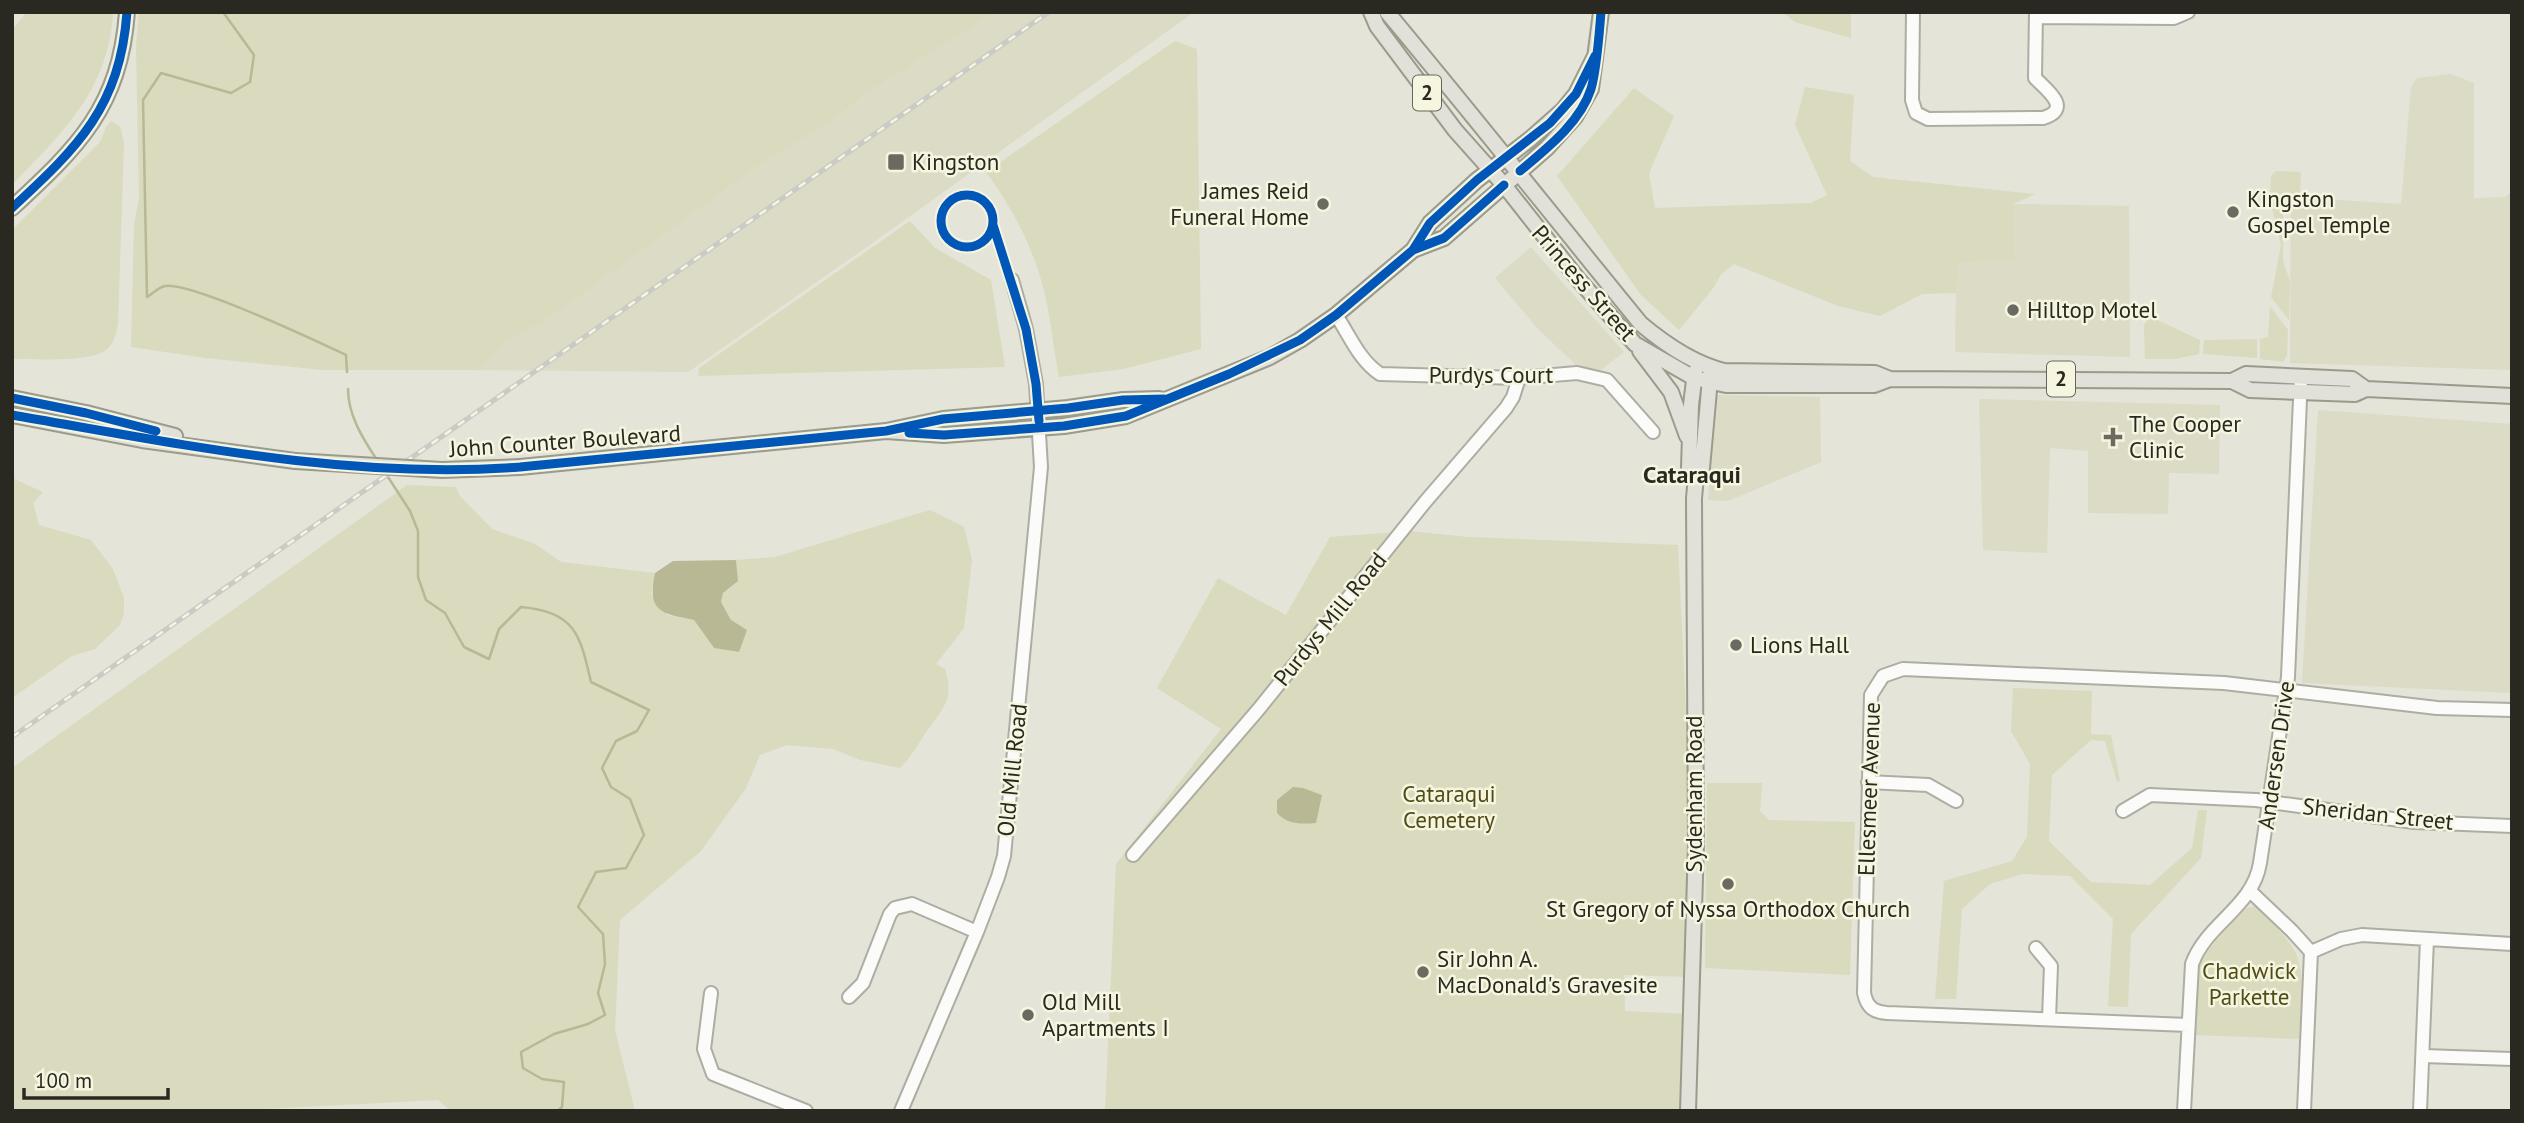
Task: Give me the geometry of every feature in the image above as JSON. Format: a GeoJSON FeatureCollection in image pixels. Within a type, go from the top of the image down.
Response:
{"type":"FeatureCollection","features":[{"type":"Feature","properties":{"kind":"main road"},"geometry":{"type":"LineString","coordinates":[[12,208],[61,163],[99,113],[120,63],[128,12]]}},
{"type":"Feature","properties":{"kind":"main road","name":"Princess Street"},"geometry":{"type":"LineString","coordinates":[[1371,12],[1377,26],[1447,119],[1635,344],[1694,378],[1706,371]]}},
{"type":"Feature","properties":{"kind":"main road","name":"Princess Street"},"geometry":{"type":"LineString","coordinates":[[1387,12],[1507,155],[1641,324],[1706,371],[1749,386],[1874,385],[1890,379],[2232,381],[2250,390],[2355,394],[2365,388]]}},
{"type":"Feature","properties":{"kind":"main road","name":"John Counter Boulevard"},"geometry":{"type":"LineString","coordinates":[[1413,250],[1444,238],[1561,134],[1581,108],[1591,89],[1601,12]]}},
{"type":"Feature","properties":{"kind":"main road","name":"John Counter Boulevard"},"geometry":{"type":"LineString","coordinates":[[886,431],[944,435],[1040,428],[1126,416],[1270,357],[1336,316],[1413,250],[1430,223],[1489,170],[1563,110],[1576,94],[1595,56]]}},
{"type":"Feature","properties":{"kind":"main road"},"geometry":{"type":"LineString","coordinates":[[1635,344],[1671,392],[1690,443]]}},
{"type":"Feature","properties":{"kind":"main road","name":"Sydenham Road"},"geometry":{"type":"LineString","coordinates":[[1688,1111],[1696,844],[1696,477],[1702,468],[1706,371]]}},
{"type":"Feature","properties":{"kind":"main road","name":"Princess Street"},"geometry":{"type":"LineString","coordinates":[[2232,381],[2246,374],[2301,376],[2352,379],[2365,388],[2512,396]]}},
{"type":"Feature","properties":{"kind":"main road","name":"Sydenham Road"},"geometry":{"type":"LineString","coordinates":[[1694,378],[1689,467],[1696,477]]}},
{"type":"Feature","properties":{"kind":"main road","name":"John Counter Boulevard"},"geometry":{"type":"LineString","coordinates":[[12,398],[86,413],[247,454]]}},
{"type":"Feature","properties":{"kind":"main road","name":"John Counter Boulevard"},"geometry":{"type":"LineString","coordinates":[[12,415],[142,440],[295,461],[413,469],[520,467],[886,431],[943,419],[1124,400],[1164,399]]}},
{"type":"Feature","properties":{"kind":"street"},"geometry":{"type":"LineString","coordinates":[[1913,12],[1912,100],[1916,113],[1928,119],[2052,116],[2057,108],[2056,99],[2035,78],[2036,15],[2174,18],[2188,12]]}},
{"type":"Feature","properties":{"kind":"street","name":"Old Mill Road"},"geometry":{"type":"LineString","coordinates":[[901,1111],[977,932],[1004,856],[1040,481],[1039,411],[1026,329],[1012,280]]}},
{"type":"Feature","properties":{"kind":"street","name":"Purdys Court"},"geometry":{"type":"LineString","coordinates":[[1336,316],[1370,367],[1380,374],[1519,378],[1577,373],[1607,380],[1653,432]]}},
{"type":"Feature","properties":{"kind":"street","name":"Andersen Drive"},"geometry":{"type":"LineString","coordinates":[[2185,1111],[2190,972],[2194,957],[2202,944],[2251,892],[2259,871],[2287,691],[2301,376]]}},
{"type":"Feature","properties":{"kind":"street","name":"Purdys Mill Road"},"geometry":{"type":"LineString","coordinates":[[1133,855],[1258,710],[1425,502],[1506,408],[1519,378]]}},
{"type":"Feature","properties":{"kind":"street","name":"Ellesmeer Avenue"},"geometry":{"type":"LineString","coordinates":[[2188,1025],[1879,1012],[1868,1006],[1864,993],[1871,695],[1883,676],[1895,670],[2206,682],[2437,708],[2512,710]]}},
{"type":"Feature","properties":{"kind":"street"},"geometry":{"type":"LineString","coordinates":[[1868,782],[1928,785],[1956,801]]}},
{"type":"Feature","properties":{"kind":"street","name":"Sheridan Street"},"geometry":{"type":"LineString","coordinates":[[2123,811],[2150,795],[2269,802],[2403,821],[2512,826]]}},
{"type":"Feature","properties":{"kind":"street"},"geometry":{"type":"LineString","coordinates":[[2251,892],[2292,930],[2311,952],[2304,1111]]}},
{"type":"Feature","properties":{"kind":"street"},"geometry":{"type":"LineString","coordinates":[[849,997],[863,983],[890,914],[895,908],[912,904],[977,932]]}},
{"type":"Feature","properties":{"kind":"street"},"geometry":{"type":"LineString","coordinates":[[2311,952],[2353,936],[2512,944]]}},
{"type":"Feature","properties":{"kind":"street"},"geometry":{"type":"LineString","coordinates":[[2420,1111],[2427,939]]}},
{"type":"Feature","properties":{"kind":"street"},"geometry":{"type":"LineString","coordinates":[[2036,948],[2051,966],[2049,1019]]}},
{"type":"Feature","properties":{"kind":"street"},"geometry":{"type":"LineString","coordinates":[[711,993],[704,1049],[713,1074],[806,1111]]}},
{"type":"Feature","properties":{"kind":"street"},"geometry":{"type":"LineString","coordinates":[[2423,1056],[2512,1059]]}},
{"type":"Feature","properties":{"kind":"shaded area"},"geometry":{"type":"Polygon","coordinates":[[[996,12],[1194,12],[688,372],[477,370],[507,341],[551,317],[758,166],[835,119],[867,93],[996,12]]]}},
{"type":"Feature","properties":{"kind":"shaded area"},"geometry":{"type":"Polygon","coordinates":[[[2451,74],[2474,83],[2474,198],[2505,197],[2512,191],[2512,370],[2290,363],[2291,197],[2401,204],[2411,87],[2417,78],[2451,74]]]}},
{"type":"Feature","properties":{"kind":"shaded area"},"geometry":{"type":"Polygon","coordinates":[[[2013,204],[2129,206],[2130,357],[1955,352],[1959,262],[2013,204]]]}},
{"type":"Feature","properties":{"kind":"shaded area"},"geometry":{"type":"Polygon","coordinates":[[[1531,247],[1624,352],[1601,370],[1578,367],[1539,330],[1495,278],[1531,247]]]}},
{"type":"Feature","properties":{"kind":"shaded area"},"geometry":{"type":"Polygon","coordinates":[[[1718,395],[1820,397],[1821,462],[1728,501],[1708,500],[1715,402],[1718,395]]]}},
{"type":"Feature","properties":{"kind":"shaded area"},"geometry":{"type":"Polygon","coordinates":[[[1979,399],[2220,405],[2219,474],[2169,473],[2168,514],[2088,513],[2088,451],[2050,448],[2047,553],[1983,550],[1979,399]]]}},
{"type":"Feature","properties":{"kind":"shaded area"},"geometry":{"type":"Polygon","coordinates":[[[2318,410],[2512,424],[2512,693],[2302,683],[2318,410]]]}},
{"type":"Feature","properties":{"kind":"shaded area"},"geometry":{"type":"Polygon","coordinates":[[[736,560],[738,581],[723,593],[721,602],[731,620],[747,630],[739,652],[714,648],[694,620],[665,612],[655,603],[653,596],[655,573],[673,561],[736,560]]]}},
{"type":"Feature","properties":{"kind":"shaded area"},"geometry":{"type":"Polygon","coordinates":[[[1293,787],[1322,795],[1316,823],[1290,822],[1277,813],[1277,800],[1293,787]]]}},
{"type":"Feature","properties":{"kind":"green space"},"geometry":{"type":"Polygon","coordinates":[[[27,12],[113,12],[110,40],[103,65],[80,108],[12,185],[12,30],[27,12]]]}},
{"type":"Feature","properties":{"kind":"green space"},"geometry":{"type":"Polygon","coordinates":[[[139,12],[996,12],[867,93],[835,119],[758,166],[551,317],[507,341],[477,370],[323,370],[131,347],[134,224],[139,198],[136,46],[139,12]]]}},
{"type":"Feature","properties":{"kind":"green space"},"geometry":{"type":"Polygon","coordinates":[[[1782,12],[1851,12],[1851,38],[1795,22],[1782,12]]]}},
{"type":"Feature","properties":{"kind":"green space"},"geometry":{"type":"Polygon","coordinates":[[[1175,41],[1197,49],[1201,349],[1123,369],[1059,377],[1048,309],[1033,256],[1020,226],[986,172],[1175,41]]]}},
{"type":"Feature","properties":{"kind":"green space"},"geometry":{"type":"Polygon","coordinates":[[[1805,87],[1854,95],[1850,161],[1873,177],[2035,194],[2013,204],[2014,259],[1959,262],[1956,293],[1922,294],[1880,316],[1838,306],[1734,264],[1721,274],[1714,287],[1679,330],[1641,295],[1557,176],[1634,88],[1674,116],[1649,173],[1655,208],[1811,203],[1827,195],[1795,125],[1805,87]]]}},
{"type":"Feature","properties":{"kind":"green space"},"geometry":{"type":"Polygon","coordinates":[[[111,121],[120,126],[124,143],[118,323],[114,339],[103,352],[95,355],[59,359],[12,359],[12,230],[100,142],[111,121]]]}},
{"type":"Feature","properties":{"kind":"green space"},"geometry":{"type":"Polygon","coordinates":[[[2276,171],[2301,172],[2300,197],[2283,197],[2283,261],[2290,281],[2289,320],[2271,297],[2281,245],[2270,200],[2271,176],[2276,171]]]}},
{"type":"Feature","properties":{"kind":"green space"},"geometry":{"type":"Polygon","coordinates":[[[910,221],[935,248],[991,280],[1005,367],[698,376],[699,368],[910,221]]]}},
{"type":"Feature","properties":{"kind":"green space"},"geometry":{"type":"Polygon","coordinates":[[[2270,306],[2288,330],[2287,356],[2283,362],[2260,359],[2260,339],[2268,337],[2270,306]]]}},
{"type":"Feature","properties":{"kind":"green space"},"geometry":{"type":"Polygon","coordinates":[[[2149,316],[2200,340],[2199,354],[2175,359],[2145,359],[2144,326],[2149,316]]]}},
{"type":"Feature","properties":{"kind":"green space"},"geometry":{"type":"Polygon","coordinates":[[[2257,339],[2257,358],[2203,354],[2204,340],[2257,339]]]}},
{"type":"Feature","properties":{"kind":"green space"},"geometry":{"type":"Polygon","coordinates":[[[12,478],[43,492],[33,503],[39,525],[91,540],[113,569],[124,598],[124,613],[120,625],[95,649],[72,656],[12,698],[12,478]]]}},
{"type":"Feature","properties":{"kind":"green space"},"geometry":{"type":"Polygon","coordinates":[[[407,485],[456,487],[460,496],[492,529],[535,544],[561,562],[655,573],[651,594],[667,615],[694,620],[714,648],[739,652],[731,620],[721,602],[723,593],[738,581],[736,560],[775,557],[930,510],[964,527],[972,560],[964,628],[936,664],[945,669],[948,680],[944,706],[900,768],[860,760],[833,749],[787,745],[760,755],[746,788],[701,851],[620,920],[615,1030],[635,1111],[451,1111],[438,1100],[224,1111],[13,1111],[12,768],[407,485]]]}},
{"type":"Feature","properties":{"kind":"green space","name":"Cataraqui Cemetery"},"geometry":{"type":"Polygon","coordinates":[[[1410,531],[1468,537],[1678,545],[1692,838],[1690,977],[1624,975],[1625,1011],[1688,1014],[1683,1111],[1105,1111],[1116,864],[1221,729],[1157,688],[1218,578],[1286,615],[1330,537],[1410,531]]]}},
{"type":"Feature","properties":{"kind":"green space"},"geometry":{"type":"Polygon","coordinates":[[[2013,688],[2092,691],[2091,734],[2111,735],[2120,781],[2117,782],[2105,741],[2091,740],[2052,775],[2049,841],[2091,882],[2150,885],[2192,848],[2198,810],[2207,810],[2201,858],[2131,934],[2128,1007],[2108,1006],[2113,919],[2070,876],[2023,874],[1990,884],[1962,909],[1956,999],[1935,999],[1944,881],[2012,861],[2027,837],[2030,764],[2011,731],[2013,688]]]}},
{"type":"Feature","properties":{"kind":"green space"},"geometry":{"type":"Polygon","coordinates":[[[1707,783],[1762,783],[1760,811],[1769,820],[1855,822],[1850,975],[1705,968],[1707,783]]]}},
{"type":"Feature","properties":{"kind":"green space","name":"Chadwick Parkette"},"geometry":{"type":"Polygon","coordinates":[[[2256,906],[2287,940],[2299,963],[2302,991],[2299,1039],[2194,1035],[2196,972],[2203,956],[2243,909],[2256,906]]]}},
{"type":"Feature","properties":{"kind":"waterway"},"geometry":{"type":"LineString","coordinates":[[147,297],[143,100],[161,73],[231,93],[250,82],[254,55],[223,12]]}},
{"type":"Feature","properties":{"kind":"waterway"},"geometry":{"type":"LineString","coordinates":[[147,297],[165,286],[179,287],[226,302],[346,355],[347,372]]}},
{"type":"Feature","properties":{"kind":"waterway"},"geometry":{"type":"LineString","coordinates":[[348,389],[353,417],[377,460]]}},
{"type":"Feature","properties":{"kind":"waterway"},"geometry":{"type":"LineString","coordinates":[[388,477],[410,511],[418,531],[418,577],[426,600],[445,613],[464,647],[489,659],[499,629],[521,607],[553,614],[564,620],[578,638],[591,682],[649,710],[637,731],[616,741],[602,768],[611,787],[630,799],[644,835],[626,868],[596,872],[578,907],[603,934],[605,964],[598,993],[605,1015],[588,1024],[554,1034],[521,1052],[523,1068],[542,1079],[564,1082],[562,1107],[557,1111]]}},
{"type":"Feature","properties":{"kind":"railway"},"geometry":{"type":"LineString","coordinates":[[12,737],[1049,12]]}},
{"type":"Feature","properties":{"kind":"cycle path"},"geometry":{"type":"LineString","coordinates":[[12,208],[57,165],[92,123],[115,74],[123,45],[127,12]]}},
{"type":"Feature","properties":{"kind":"cycle path"},"geometry":{"type":"LineString","coordinates":[[1520,171],[1571,124],[1586,101],[1595,71],[1601,12]]}},
{"type":"Feature","properties":{"kind":"cycle path"},"geometry":{"type":"LineString","coordinates":[[909,433],[944,435],[1064,426],[1126,416],[1229,374],[1300,340],[1336,315],[1413,250],[1430,223],[1477,180],[1550,123],[1576,94],[1595,56]]}},
{"type":"Feature","properties":{"kind":"cycle path"},"geometry":{"type":"LineString","coordinates":[[1413,250],[1444,238],[1504,185]]}},
{"type":"Feature","properties":{"kind":"cycle path"},"geometry":{"type":"LineString","coordinates":[[967,195],[977,197],[985,203],[991,211],[993,221],[991,231],[985,239],[977,245],[967,247],[957,245],[949,239],[943,231],[941,221],[943,211],[949,203],[957,197],[967,195]]}},
{"type":"Feature","properties":{"kind":"cycle path"},"geometry":{"type":"LineString","coordinates":[[993,225],[1026,329],[1036,384],[1039,421]]}},
{"type":"Feature","properties":{"kind":"cycle path"},"geometry":{"type":"LineString","coordinates":[[12,398],[156,431]]}},
{"type":"Feature","properties":{"kind":"cycle path"},"geometry":{"type":"LineString","coordinates":[[12,415],[265,457],[328,464],[456,470],[520,467],[886,431],[943,419],[1068,408],[1123,400],[1164,399]]}},
{"type":"Feature","properties":{"kind":"place","name":"Kingston"},"geometry":{"type":"Point","coordinates":[896,162]}},
{"type":"Feature","properties":{"kind":"place","name":"James Reid Funeral Home"},"geometry":{"type":"Point","coordinates":[1323,204]}},
{"type":"Feature","properties":{"kind":"place","name":"Kingston Gospel Temple"},"geometry":{"type":"Point","coordinates":[2233,212]}},
{"type":"Feature","properties":{"kind":"place","name":"Hilltop Motel"},"geometry":{"type":"Point","coordinates":[2013,310]}},
{"type":"Feature","properties":{"kind":"place","name":"The Cooper Clinic"},"geometry":{"type":"Point","coordinates":[2113,437]}},
{"type":"Feature","properties":{"kind":"place","name":"Lions Hall"},"geometry":{"type":"Point","coordinates":[1736,645]}},
{"type":"Feature","properties":{"kind":"place","name":"St Gregory of Nyssa Orthodox Church"},"geometry":{"type":"Point","coordinates":[1728,884]}},
{"type":"Feature","properties":{"kind":"place","name":"Sir John A. MacDonald's Gravesite"},"geometry":{"type":"Point","coordinates":[1423,972]}},
{"type":"Feature","properties":{"kind":"place","name":"Old Mill Apartments I"},"geometry":{"type":"Point","coordinates":[1028,1015]}},
{"type":"Feature","properties":{"kind":"district","name":"Cataraqui"},"geometry":{"type":"Point","coordinates":[1692,475]}}]}
